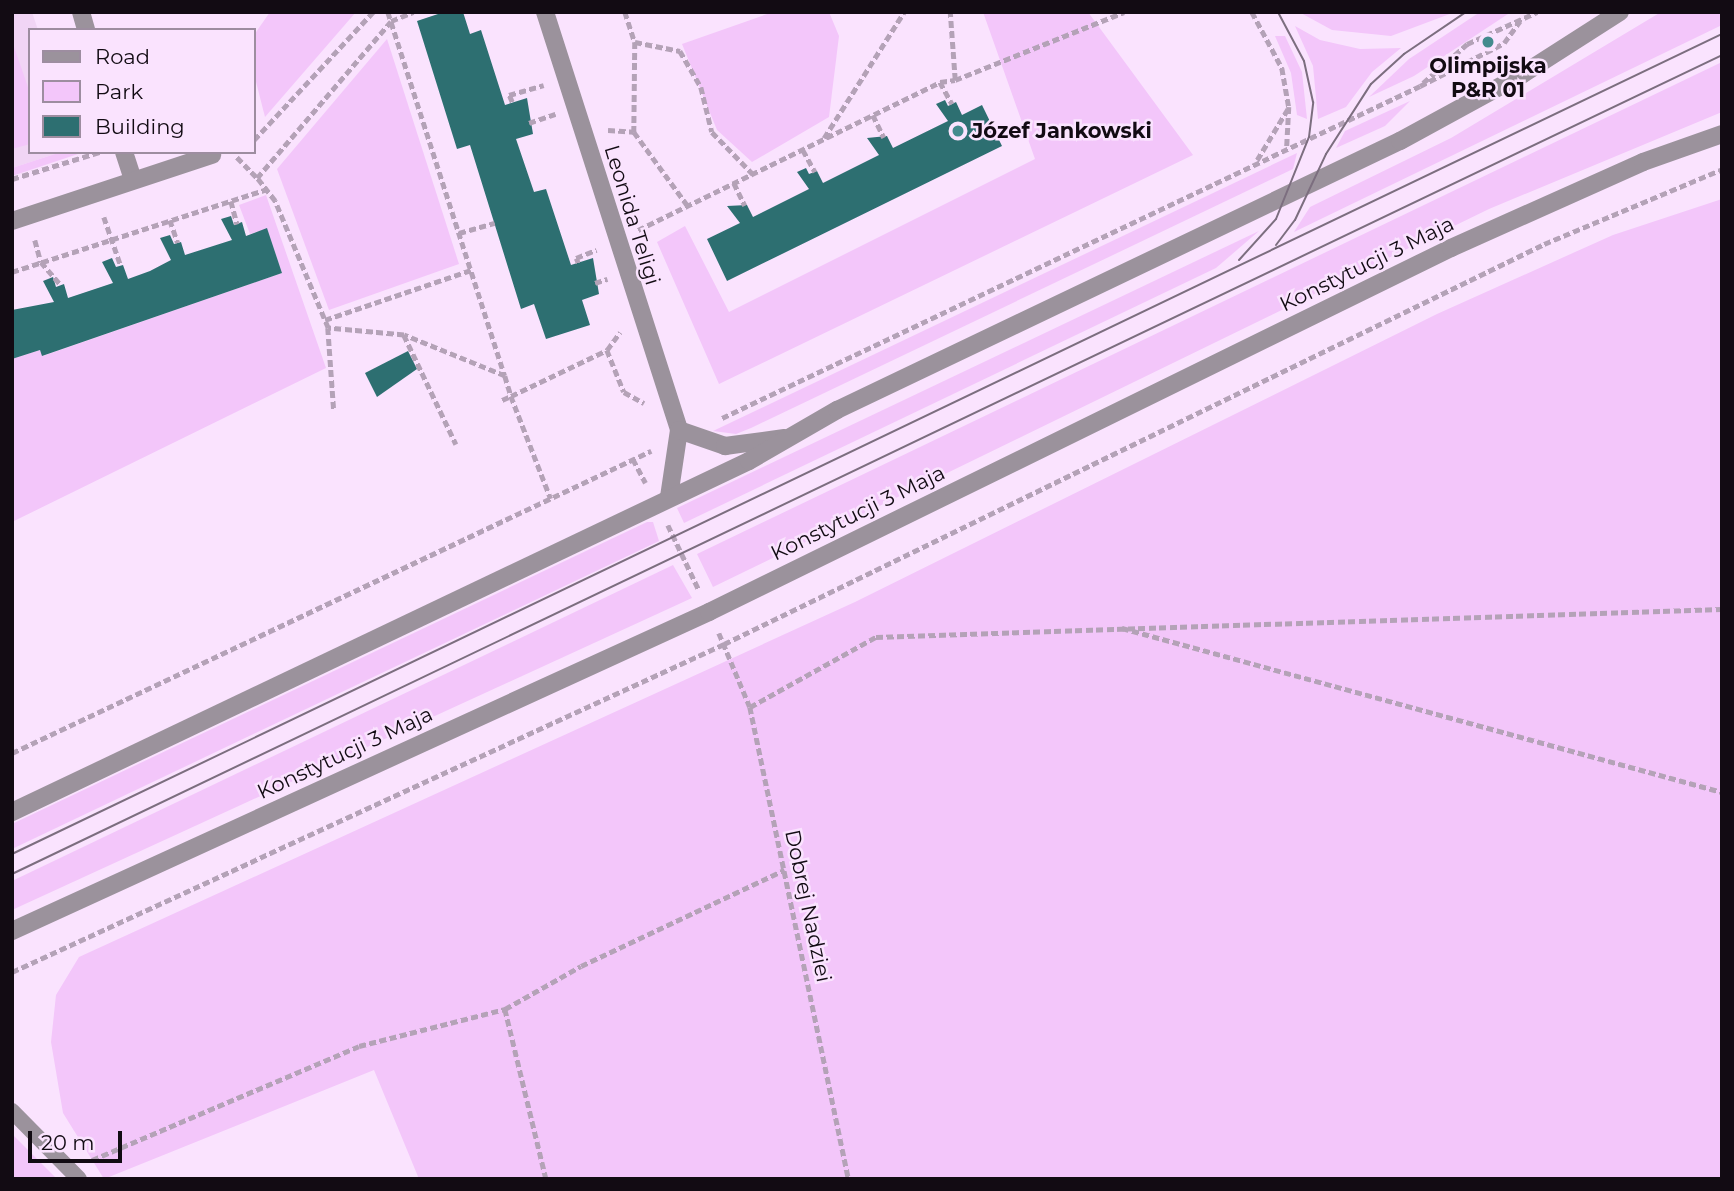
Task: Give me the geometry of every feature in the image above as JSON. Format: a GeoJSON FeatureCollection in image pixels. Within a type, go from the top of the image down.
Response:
{"type":"FeatureCollection","features":[{"type":"Feature","properties":{"kind":"street","name":"Leonida Teligi"},"geometry":{"type":"LineString","coordinates":[[545,12],[616,241],[679,430],[663,500]]}},
{"type":"Feature","properties":{"kind":"street"},"geometry":{"type":"LineString","coordinates":[[12,811],[748,461],[784,438],[1400,141],[1523,74],[1620,12]]}},
{"type":"Feature","properties":{"kind":"street","name":"Konstytucji 3 Maja"},"geometry":{"type":"LineString","coordinates":[[12,931],[709,612],[1451,248],[1643,162],[1722,134]]}},
{"type":"Feature","properties":{"kind":"street"},"geometry":{"type":"LineString","coordinates":[[125,154],[133,180]]}},
{"type":"Feature","properties":{"kind":"street"},"geometry":{"type":"LineString","coordinates":[[20,218],[212,155]]}},
{"type":"Feature","properties":{"kind":"street"},"geometry":{"type":"LineString","coordinates":[[679,430],[725,446],[784,438]]}},
{"type":"Feature","properties":{"kind":"lane"},"geometry":{"type":"LineString","coordinates":[[12,1111],[75,1174]]}},
{"type":"Feature","properties":{"kind":"path"},"geometry":{"type":"LineString","coordinates":[[256,137],[373,12]]}},
{"type":"Feature","properties":{"kind":"path"},"geometry":{"type":"LineString","coordinates":[[388,12],[511,396],[551,499]]}},
{"type":"Feature","properties":{"kind":"path"},"geometry":{"type":"LineString","coordinates":[[257,178],[391,20],[413,12]]}},
{"type":"Feature","properties":{"kind":"path"},"geometry":{"type":"LineString","coordinates":[[625,12],[635,42],[634,132],[688,206]]}},
{"type":"Feature","properties":{"kind":"path"},"geometry":{"type":"LineString","coordinates":[[824,139],[904,12]]}},
{"type":"Feature","properties":{"kind":"path"},"geometry":{"type":"LineString","coordinates":[[950,12],[955,80]]}},
{"type":"Feature","properties":{"kind":"path"},"geometry":{"type":"LineString","coordinates":[[578,263],[576,258],[616,241],[940,82],[955,80],[1125,12]]}},
{"type":"Feature","properties":{"kind":"path"},"geometry":{"type":"LineString","coordinates":[[1252,12],[1282,68],[1289,107],[1287,146]]}},
{"type":"Feature","properties":{"kind":"path"},"geometry":{"type":"LineString","coordinates":[[1420,86],[1467,44],[1537,12]]}},
{"type":"Feature","properties":{"kind":"path"},"geometry":{"type":"LineString","coordinates":[[1297,142],[1420,86],[1504,43],[1520,20]]}},
{"type":"Feature","properties":{"kind":"path"},"geometry":{"type":"LineString","coordinates":[[635,42],[680,51],[701,87],[712,132],[753,174]]}},
{"type":"Feature","properties":{"kind":"path"},"geometry":{"type":"LineString","coordinates":[[541,72],[548,94]]}},
{"type":"Feature","properties":{"kind":"path"},"geometry":{"type":"LineString","coordinates":[[940,82],[952,104]]}},
{"type":"Feature","properties":{"kind":"path"},"geometry":{"type":"LineString","coordinates":[[512,103],[509,95],[545,85]]}},
{"type":"Feature","properties":{"kind":"path"},"geometry":{"type":"LineString","coordinates":[[552,104],[558,126],[634,132]]}},
{"type":"Feature","properties":{"kind":"path"},"geometry":{"type":"LineString","coordinates":[[1257,160],[1289,107]]}},
{"type":"Feature","properties":{"kind":"path"},"geometry":{"type":"LineString","coordinates":[[529,122],[555,114]]}},
{"type":"Feature","properties":{"kind":"path"},"geometry":{"type":"LineString","coordinates":[[873,115],[884,138]]}},
{"type":"Feature","properties":{"kind":"path"},"geometry":{"type":"LineString","coordinates":[[803,149],[814,172]]}},
{"type":"Feature","properties":{"kind":"path"},"geometry":{"type":"LineString","coordinates":[[12,179],[93,154]]}},
{"type":"Feature","properties":{"kind":"path"},"geometry":{"type":"LineString","coordinates":[[237,158],[268,189],[325,320],[328,328],[334,411]]}},
{"type":"Feature","properties":{"kind":"path"},"geometry":{"type":"LineString","coordinates":[[12,972],[724,644],[1544,244],[1722,169]]}},
{"type":"Feature","properties":{"kind":"path"},"geometry":{"type":"LineString","coordinates":[[734,183],[745,206]]}},
{"type":"Feature","properties":{"kind":"path"},"geometry":{"type":"LineString","coordinates":[[12,272],[268,189]]}},
{"type":"Feature","properties":{"kind":"path"},"geometry":{"type":"LineString","coordinates":[[97,193],[121,266]]}},
{"type":"Feature","properties":{"kind":"path"},"geometry":{"type":"LineString","coordinates":[[231,201],[237,223]]}},
{"type":"Feature","properties":{"kind":"path"},"geometry":{"type":"LineString","coordinates":[[20,218],[41,262],[61,285]]}},
{"type":"Feature","properties":{"kind":"path"},"geometry":{"type":"LineString","coordinates":[[170,220],[178,243]]}},
{"type":"Feature","properties":{"kind":"path"},"geometry":{"type":"LineString","coordinates":[[459,233],[495,223]]}},
{"type":"Feature","properties":{"kind":"path"},"geometry":{"type":"LineString","coordinates":[[594,237],[601,259]]}},
{"type":"Feature","properties":{"kind":"path"},"geometry":{"type":"LineString","coordinates":[[605,269],[611,289]]}},
{"type":"Feature","properties":{"kind":"path"},"geometry":{"type":"LineString","coordinates":[[325,320],[471,270]]}},
{"type":"Feature","properties":{"kind":"path"},"geometry":{"type":"LineString","coordinates":[[595,283],[608,279]]}},
{"type":"Feature","properties":{"kind":"path"},"geometry":{"type":"LineString","coordinates":[[502,400],[607,350],[621,324]]}},
{"type":"Feature","properties":{"kind":"path"},"geometry":{"type":"LineString","coordinates":[[328,328],[404,335],[505,376]]}},
{"type":"Feature","properties":{"kind":"path"},"geometry":{"type":"LineString","coordinates":[[404,335],[456,444]]}},
{"type":"Feature","properties":{"kind":"path"},"geometry":{"type":"LineString","coordinates":[[607,350],[624,392],[638,397],[648,414]]}},
{"type":"Feature","properties":{"kind":"path","name":"Dobrej Nadziei"},"geometry":{"type":"LineString","coordinates":[[634,459],[663,500],[750,707],[849,1179]]}},
{"type":"Feature","properties":{"kind":"path"},"geometry":{"type":"LineString","coordinates":[[750,707],[876,638],[1114,626],[1722,609]]}},
{"type":"Feature","properties":{"kind":"path"},"geometry":{"type":"LineString","coordinates":[[1114,626],[1722,792]]}},
{"type":"Feature","properties":{"kind":"path"},"geometry":{"type":"LineString","coordinates":[[75,1174],[359,1046],[505,1009],[784,870]]}},
{"type":"Feature","properties":{"kind":"path"},"geometry":{"type":"LineString","coordinates":[[505,1009],[546,1179]]}},
{"type":"Feature","properties":{"kind":"shaded area"},"geometry":{"type":"Polygon","coordinates":[[[12,12],[32,12],[37,28],[28,28],[28,154],[55,154],[12,168],[12,12]]]}},
{"type":"Feature","properties":{"kind":"green space"},"geometry":{"type":"Polygon","coordinates":[[[270,12],[356,12],[265,117],[256,82],[256,32],[270,12]]]}},
{"type":"Feature","properties":{"kind":"green space"},"geometry":{"type":"Polygon","coordinates":[[[773,12],[829,12],[839,36],[829,117],[752,162],[717,130],[682,44],[773,12]]]}},
{"type":"Feature","properties":{"kind":"green space"},"geometry":{"type":"Polygon","coordinates":[[[983,12],[1088,12],[1193,155],[719,384],[657,242],[685,226],[729,312],[1035,159],[983,12]]]}},
{"type":"Feature","properties":{"kind":"green space"},"geometry":{"type":"Polygon","coordinates":[[[1299,12],[1455,12],[1391,36],[1332,30],[1299,12]]]}},
{"type":"Feature","properties":{"kind":"green space"},"geometry":{"type":"Polygon","coordinates":[[[1480,12],[1511,12],[1414,76],[1369,97],[1409,59],[1480,12]]]}},
{"type":"Feature","properties":{"kind":"green space"},"geometry":{"type":"Polygon","coordinates":[[[1661,12],[1722,12],[1722,25],[1294,232],[1310,207],[1451,138],[1661,12]]]}},
{"type":"Feature","properties":{"kind":"green space"},"geometry":{"type":"Polygon","coordinates":[[[1295,26],[1320,40],[1360,49],[1401,48],[1372,72],[1346,107],[1318,119],[1313,66],[1295,26]]]}},
{"type":"Feature","properties":{"kind":"green space"},"geometry":{"type":"Polygon","coordinates":[[[1275,36],[1285,36],[1302,72],[1307,119],[1297,115],[1291,73],[1275,36]]]}},
{"type":"Feature","properties":{"kind":"green space"},"geometry":{"type":"Polygon","coordinates":[[[387,39],[459,264],[329,310],[277,169],[387,39]]]}},
{"type":"Feature","properties":{"kind":"green space"},"geometry":{"type":"Polygon","coordinates":[[[12,41],[28,87],[28,145],[12,149],[12,41]]]}},
{"type":"Feature","properties":{"kind":"green space"},"geometry":{"type":"Polygon","coordinates":[[[1722,62],[1722,112],[1489,209],[713,587],[697,554],[1722,62]]]}},
{"type":"Feature","properties":{"kind":"green space"},"geometry":{"type":"Polygon","coordinates":[[[1410,101],[1385,126],[1336,148],[1345,131],[1410,101]]]}},
{"type":"Feature","properties":{"kind":"green space"},"geometry":{"type":"Polygon","coordinates":[[[1297,153],[1293,169],[751,428],[736,434],[713,431],[1297,153]]]}},
{"type":"Feature","properties":{"kind":"green space"},"geometry":{"type":"Polygon","coordinates":[[[55,154],[78,154],[12,176],[12,168],[55,154]]]}},
{"type":"Feature","properties":{"kind":"green space"},"geometry":{"type":"Polygon","coordinates":[[[266,195],[326,368],[12,522],[12,359],[40,350],[43,356],[282,273],[267,229],[250,234],[239,205],[266,195]]]}},
{"type":"Feature","properties":{"kind":"green space"},"geometry":{"type":"Polygon","coordinates":[[[1722,199],[1722,1179],[419,1179],[374,1070],[104,1179],[63,1113],[51,1042],[56,995],[79,957],[855,602],[1437,314],[1613,235],[1722,199]]]}},
{"type":"Feature","properties":{"kind":"green space"},"geometry":{"type":"Polygon","coordinates":[[[1259,231],[1216,268],[684,523],[677,508],[1259,231]]]}},
{"type":"Feature","properties":{"kind":"green space"},"geometry":{"type":"Polygon","coordinates":[[[647,522],[653,522],[659,541],[12,849],[12,824],[647,522]]]}},
{"type":"Feature","properties":{"kind":"green space"},"geometry":{"type":"Polygon","coordinates":[[[673,565],[692,598],[12,910],[12,881],[673,565]]]}},
{"type":"Feature","properties":{"kind":"green space"},"geometry":{"type":"Polygon","coordinates":[[[12,1134],[57,1179],[12,1179],[12,1134]]]}},
{"type":"Feature","properties":{"kind":"building"},"geometry":{"type":"Polygon","coordinates":[[[444,12],[463,12],[470,34],[481,30],[505,105],[527,98],[533,134],[516,139],[534,192],[546,189],[571,265],[593,258],[599,294],[582,300],[590,325],[546,339],[534,304],[521,309],[470,145],[457,149],[417,21],[444,12]]]}},
{"type":"Feature","properties":{"kind":"building"},"geometry":{"type":"Polygon","coordinates":[[[945,100],[948,106],[956,102],[962,115],[982,105],[1002,146],[727,281],[707,239],[740,223],[727,206],[747,205],[753,217],[809,189],[797,172],[806,168],[809,174],[817,171],[823,183],[879,155],[867,138],[887,136],[893,148],[948,121],[936,104],[945,100]]]}},
{"type":"Feature","properties":{"kind":"building"},"geometry":{"type":"Polygon","coordinates":[[[231,216],[234,225],[242,222],[246,236],[267,228],[282,273],[42,356],[40,350],[12,359],[12,310],[54,302],[43,281],[53,277],[56,287],[64,284],[68,298],[113,283],[102,262],[112,258],[116,267],[123,265],[128,279],[171,260],[160,238],[170,235],[174,244],[181,242],[185,255],[232,240],[221,219],[231,216]]]}},
{"type":"Feature","properties":{"kind":"building"},"geometry":{"type":"Polygon","coordinates":[[[408,351],[417,369],[377,397],[365,373],[408,351]]]}},
{"type":"Feature","properties":{"kind":"tram line"},"geometry":{"type":"LineString","coordinates":[[1239,260],[1276,219],[1309,137],[1313,102],[1304,61],[1278,12]]}},
{"type":"Feature","properties":{"kind":"tram line"},"geometry":{"type":"LineString","coordinates":[[1276,245],[1295,220],[1326,154],[1371,84],[1404,54],[1466,12]]}},
{"type":"Feature","properties":{"kind":"tram line"},"geometry":{"type":"LineString","coordinates":[[12,854],[1722,34]]}},
{"type":"Feature","properties":{"kind":"tram line"},"geometry":{"type":"LineString","coordinates":[[12,874],[1722,55]]}},
{"type":"Feature","properties":{"kind":"place","name":"Olimpijska P&R 01"},"geometry":{"type":"Point","coordinates":[1488,42]}},
{"type":"Feature","properties":{"kind":"place","name":"Józef Jankowski"},"geometry":{"type":"Point","coordinates":[958,131]}}]}
